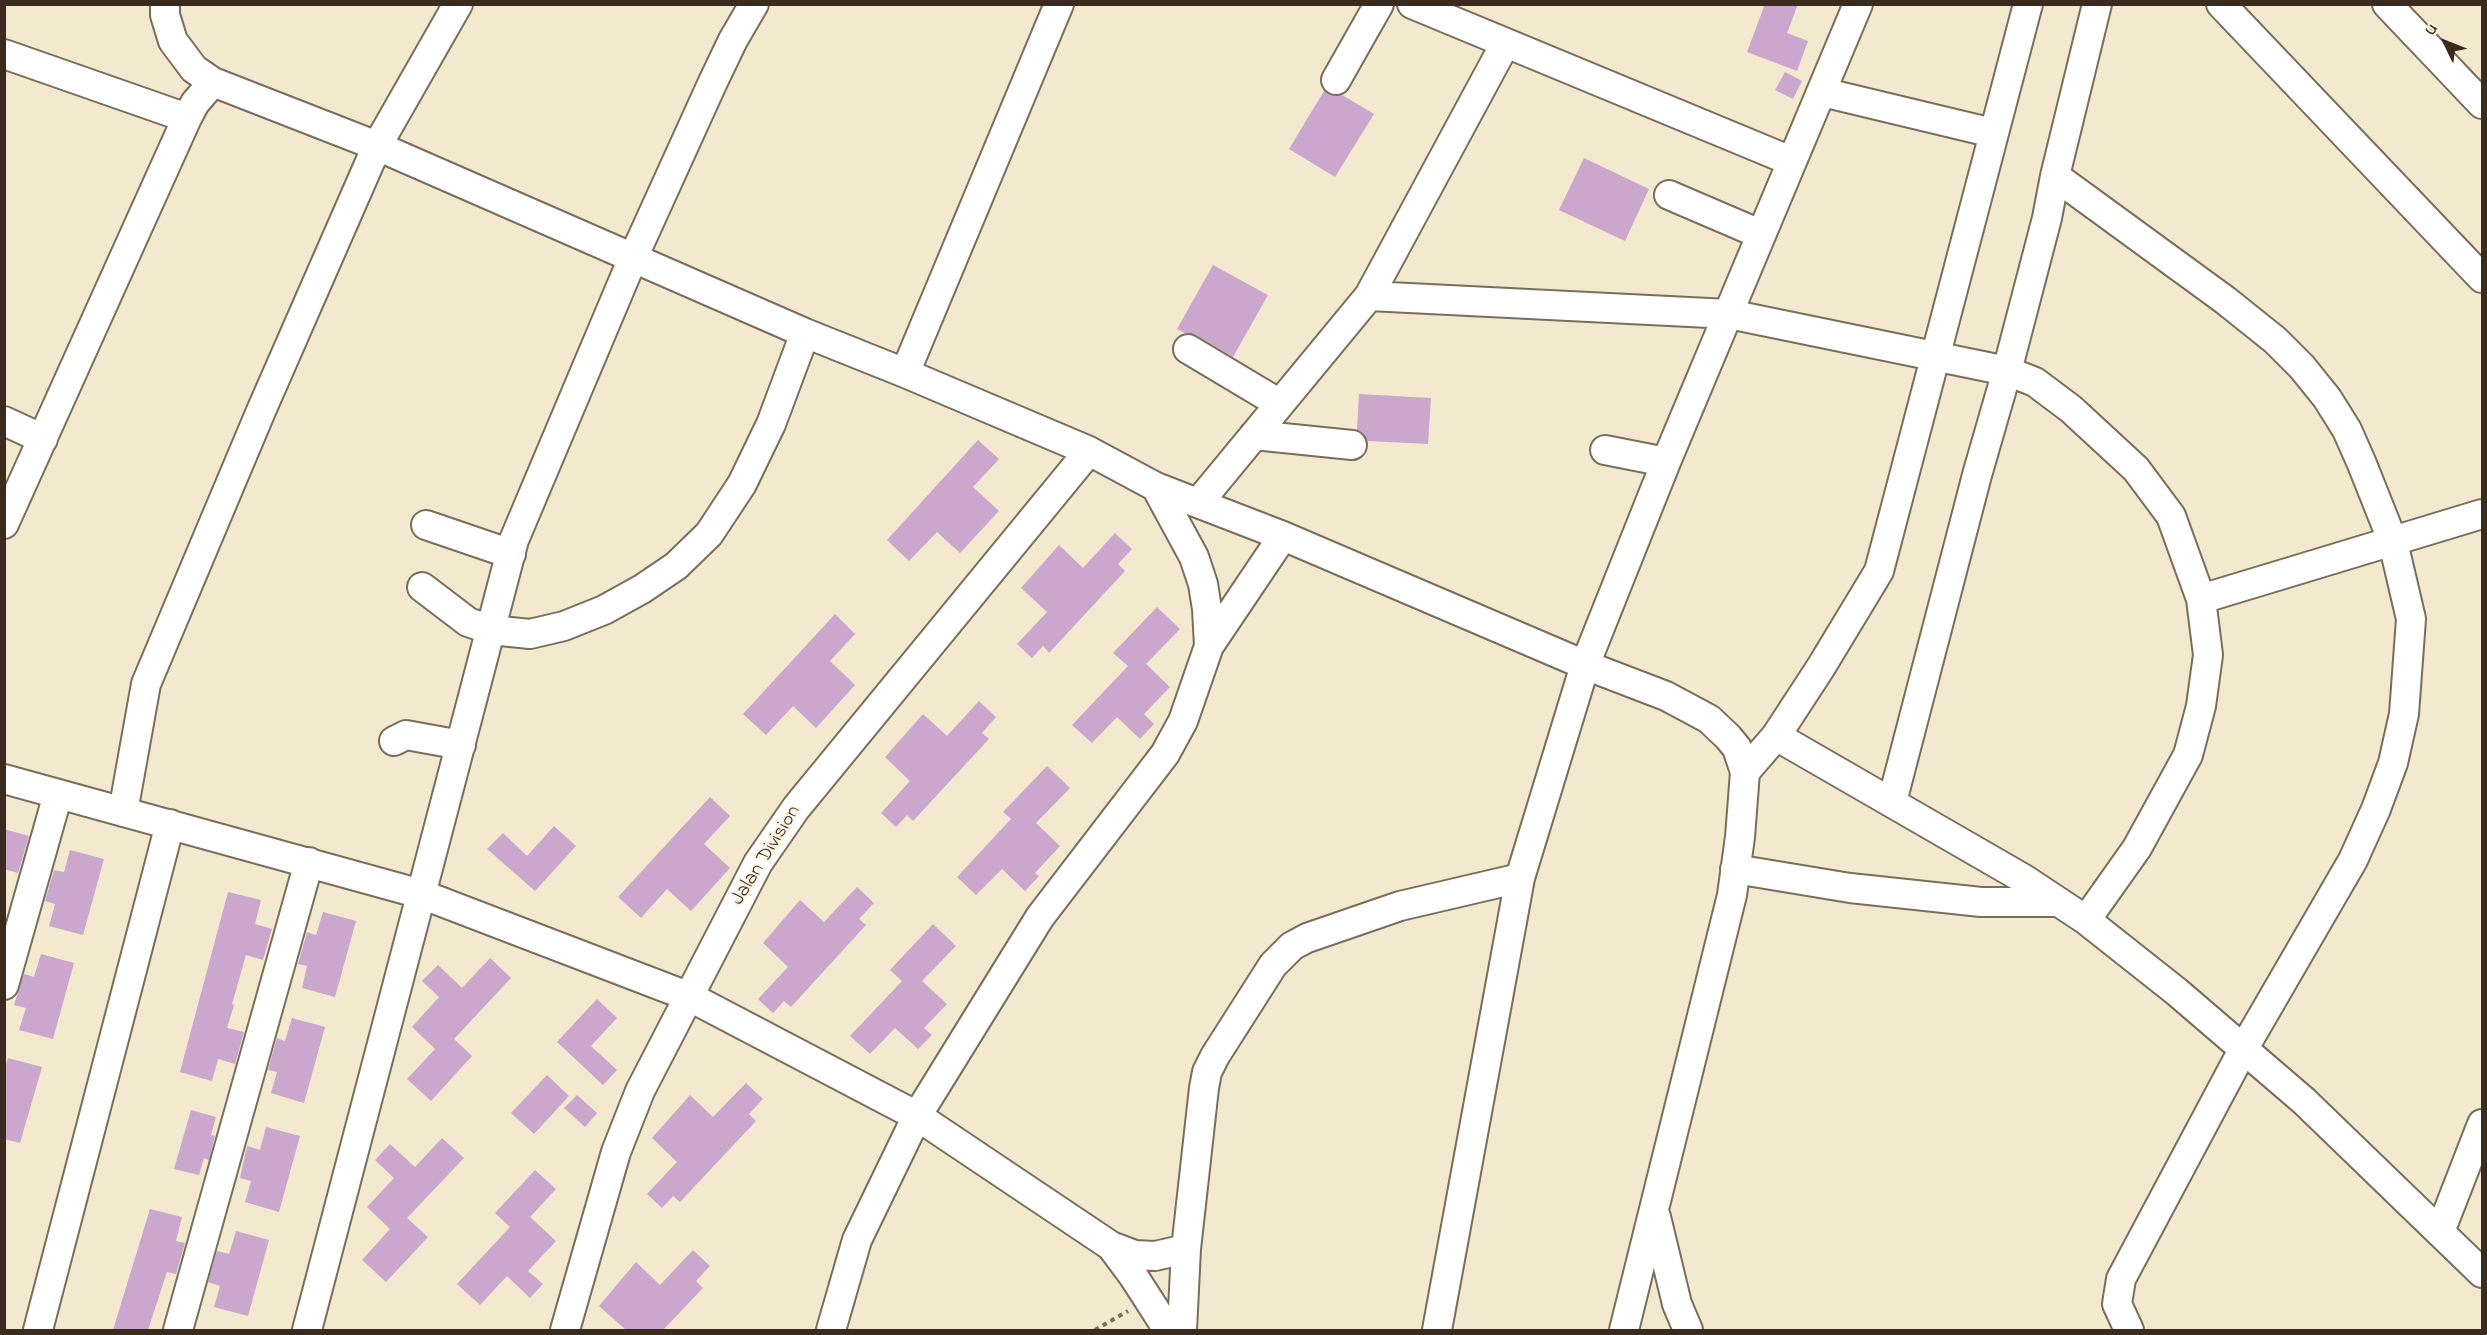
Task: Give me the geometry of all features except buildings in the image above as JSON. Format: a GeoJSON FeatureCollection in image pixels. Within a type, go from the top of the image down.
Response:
{"type":"FeatureCollection","features":[{"type":"Feature","properties":{"kind":"street"},"geometry":{"type":"LineString","coordinates":[[165,4],[165,15],[173,41],[194,69],[213,82],[377,146],[805,333],[1089,451],[1156,487],[1282,536],[1585,665],[1666,696],[1709,719],[1737,748],[1745,772],[1732,894],[1624,1330]]}},
{"type":"Feature","properties":{"kind":"street"},"geometry":{"type":"LineString","coordinates":[[123,812],[146,684],[261,411],[377,146],[458,4]]}},
{"type":"Feature","properties":{"kind":"street"},"geometry":{"type":"LineString","coordinates":[[307,1330],[514,540],[633,258],[720,67],[754,4]]}},
{"type":"Feature","properties":{"kind":"street"},"geometry":{"type":"LineString","coordinates":[[905,373],[1059,4]]}},
{"type":"Feature","properties":{"kind":"street"},"geometry":{"type":"LineString","coordinates":[[1336,80],[1379,4]]}},
{"type":"Feature","properties":{"kind":"street"},"geometry":{"type":"LineString","coordinates":[[1412,4],[1791,161]]}},
{"type":"Feature","properties":{"kind":"street"},"geometry":{"type":"LineString","coordinates":[[1437,1330],[1520,878],[1585,665],[1760,234],[1858,4]]}},
{"type":"Feature","properties":{"kind":"street"},"geometry":{"type":"LineString","coordinates":[[1745,772],[1776,736],[1821,668],[1879,571],[2028,4]]}},
{"type":"Feature","properties":{"kind":"street"},"geometry":{"type":"LineString","coordinates":[[1892,802],[2047,218],[2097,4]]}},
{"type":"Feature","properties":{"kind":"street"},"geometry":{"type":"LineString","coordinates":[[2221,4],[2482,278]]}},
{"type":"Feature","properties":{"kind":"street"},"geometry":{"type":"LineString","coordinates":[[2387,4],[2482,104]]}},
{"type":"Feature","properties":{"kind":"street"},"geometry":{"type":"LineString","coordinates":[[1199,502],[1369,296],[1505,44]]}},
{"type":"Feature","properties":{"kind":"street"},"geometry":{"type":"LineString","coordinates":[[4,54],[187,118]]}},
{"type":"Feature","properties":{"kind":"street"},"geometry":{"type":"LineString","coordinates":[[4,524],[187,118],[195,103],[213,82]]}},
{"type":"Feature","properties":{"kind":"street"},"geometry":{"type":"LineString","coordinates":[[1822,92],[1993,132]]}},
{"type":"Feature","properties":{"kind":"street"},"geometry":{"type":"LineString","coordinates":[[2055,176],[2225,300],[2275,340],[2302,367],[2327,398],[2362,464],[2392,542],[2410,619],[2404,714],[2393,763],[2353,860],[2244,1048],[2121,1279],[2118,1305],[2129,1330]]}},
{"type":"Feature","properties":{"kind":"street"},"geometry":{"type":"LineString","coordinates":[[1669,195],[1760,234]]}},
{"type":"Feature","properties":{"kind":"street"},"geometry":{"type":"LineString","coordinates":[[1369,296],[1729,314],[2007,371],[2035,382],[2054,394],[2136,468],[2171,516],[2200,599],[2208,656],[2201,706],[2188,755],[2137,848],[2086,920]]}},
{"type":"Feature","properties":{"kind":"street"},"geometry":{"type":"LineString","coordinates":[[422,587],[460,618],[490,630],[530,634],[564,626],[604,610],[642,589],[676,566],[709,534],[742,484],[771,424],[805,333]]}},
{"type":"Feature","properties":{"kind":"street"},"geometry":{"type":"LineString","coordinates":[[1188,349],[1280,404]]}},
{"type":"Feature","properties":{"kind":"street"},"geometry":{"type":"LineString","coordinates":[[4,421],[43,439]]}},
{"type":"Feature","properties":{"kind":"street"},"geometry":{"type":"LineString","coordinates":[[1254,435],[1352,445]]}},
{"type":"Feature","properties":{"kind":"street"},"geometry":{"type":"LineString","coordinates":[[1605,450],[1666,462]]}},
{"type":"Feature","properties":{"kind":"street","name":"Jalan Division"},"geometry":{"type":"LineString","coordinates":[[565,1330],[616,1152],[640,1091],[758,864],[796,808],[1089,451]]}},
{"type":"Feature","properties":{"kind":"street"},"geometry":{"type":"LineString","coordinates":[[1156,487],[1194,557],[1203,584],[1209,646]]}},
{"type":"Feature","properties":{"kind":"street"},"geometry":{"type":"LineString","coordinates":[[2200,599],[2482,513]]}},
{"type":"Feature","properties":{"kind":"street"},"geometry":{"type":"LineString","coordinates":[[426,525],[510,554]]}},
{"type":"Feature","properties":{"kind":"street"},"geometry":{"type":"LineString","coordinates":[[831,1330],[857,1240],[917,1116],[1040,917],[1165,754],[1183,721],[1209,646],[1282,536]]}},
{"type":"Feature","properties":{"kind":"street"},"geometry":{"type":"LineString","coordinates":[[394,741],[406,735],[461,745]]}},
{"type":"Feature","properties":{"kind":"street"},"geometry":{"type":"LineString","coordinates":[[1776,736],[2024,879],[2086,920],[2244,1048],[2304,1101],[2386,1183],[2482,1273]]}},
{"type":"Feature","properties":{"kind":"street"},"geometry":{"type":"LineString","coordinates":[[4,778],[422,894],[690,997],[917,1116],[1110,1246],[1135,1255],[1155,1256],[1186,1249]]}},
{"type":"Feature","properties":{"kind":"street"},"geometry":{"type":"LineString","coordinates":[[4,985],[57,794]]}},
{"type":"Feature","properties":{"kind":"street"},"geometry":{"type":"LineString","coordinates":[[38,1330],[170,825]]}},
{"type":"Feature","properties":{"kind":"street"},"geometry":{"type":"LineString","coordinates":[[178,1330],[309,862]]}},
{"type":"Feature","properties":{"kind":"street"},"geometry":{"type":"LineString","coordinates":[[1735,869],[1850,888],[1969,901],[2059,902]]}},
{"type":"Feature","properties":{"kind":"street"},"geometry":{"type":"LineString","coordinates":[[1182,1330],[1186,1249],[1207,1072],[1273,965],[1281,955],[1307,938],[1400,906],[1520,878]]}},
{"type":"Feature","properties":{"kind":"street"},"geometry":{"type":"LineString","coordinates":[[2440,1232],[2482,1124]]}},
{"type":"Feature","properties":{"kind":"street"},"geometry":{"type":"LineString","coordinates":[[1655,1211],[1677,1304],[1688,1330]]}},
{"type":"Feature","properties":{"kind":"street"},"geometry":{"type":"LineString","coordinates":[[1110,1246],[1168,1330]]}},
{"type":"Feature","properties":{"kind":"street"},"geometry":{"type":"LineString","coordinates":[[1633,1300],[1677,1304]]}},
{"type":"Feature","properties":{"kind":"path"},"geometry":{"type":"LineString","coordinates":[[1095,1330],[1147,1300]]}}]}
